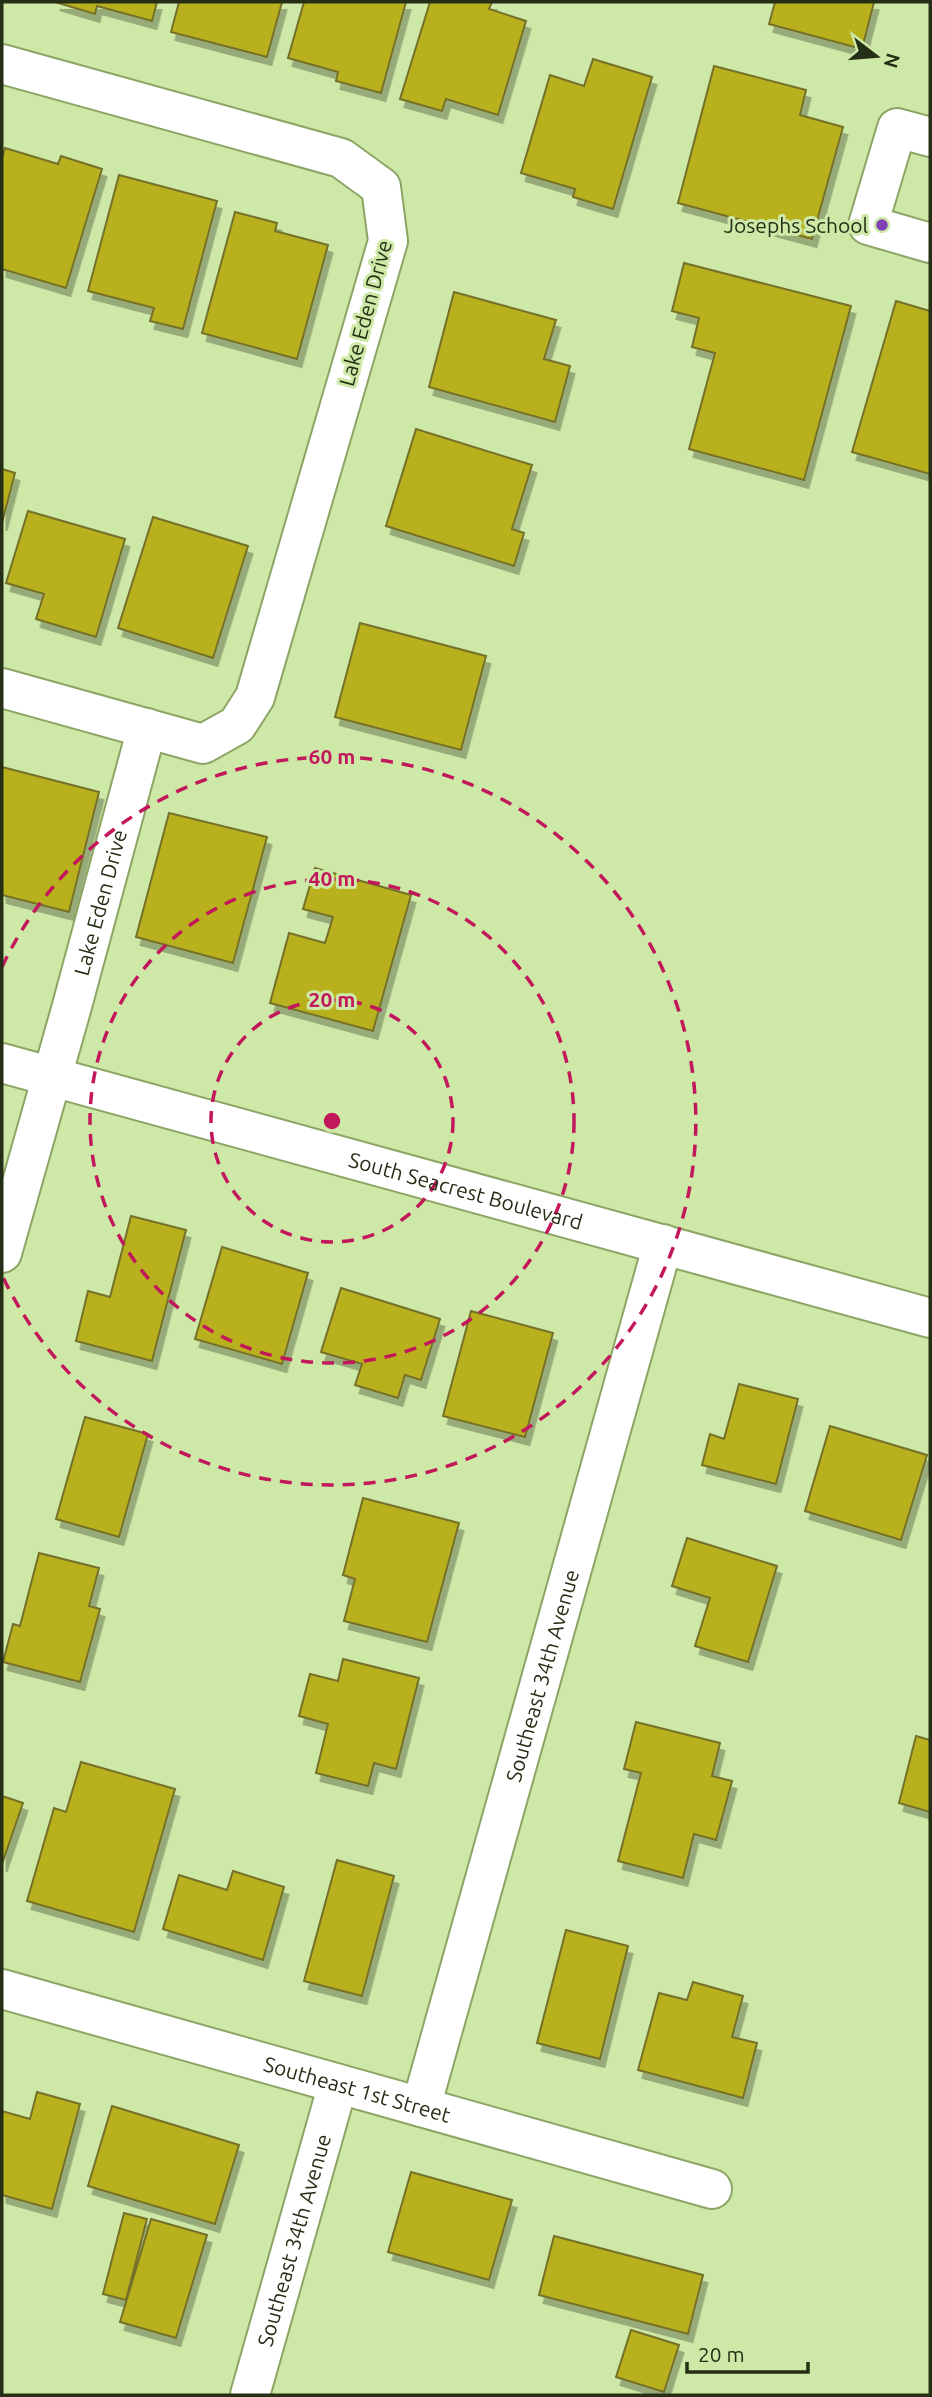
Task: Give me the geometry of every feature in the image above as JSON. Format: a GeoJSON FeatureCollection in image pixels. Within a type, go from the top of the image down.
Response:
{"type":"FeatureCollection","features":[{"type":"Feature","properties":{"kind":"street","name":"Lake Eden Drive"},"geometry":{"type":"LineString","coordinates":[[2,64],[341,158],[381,187],[388,241],[254,697],[237,725],[203,744],[2,688]]}},
{"type":"Feature","properties":{"kind":"street"},"geometry":{"type":"LineString","coordinates":[[930,137],[897,128],[868,225],[930,243]]}},
{"type":"Feature","properties":{"kind":"street","name":"Lake Eden Drive"},"geometry":{"type":"LineString","coordinates":[[2,1253],[146,728]]}},
{"type":"Feature","properties":{"kind":"street","name":"South Seacrest Boulevard"},"geometry":{"type":"LineString","coordinates":[[2,1063],[930,1318]]}},
{"type":"Feature","properties":{"kind":"street","name":"Southeast 34th Avenue"},"geometry":{"type":"LineString","coordinates":[[421,2107],[663,1244]]}},
{"type":"Feature","properties":{"kind":"street","name":"Southeast 1st Street"},"geometry":{"type":"LineString","coordinates":[[2,1989],[712,2189]]}},
{"type":"Feature","properties":{"kind":"street","name":"Southeast 34th Avenue"},"geometry":{"type":"LineString","coordinates":[[250,2395],[338,2084]]}},
{"type":"Feature","properties":{"kind":"building"},"geometry":{"type":"Polygon","coordinates":[[[55,2],[157,2],[152,21],[97,6],[95,14],[55,2]]]}},
{"type":"Feature","properties":{"kind":"building"},"geometry":{"type":"Polygon","coordinates":[[[179,2],[282,2],[267,57],[171,32],[179,2]]]}},
{"type":"Feature","properties":{"kind":"building"},"geometry":{"type":"Polygon","coordinates":[[[304,2],[406,2],[381,93],[336,81],[338,72],[288,58],[304,2]]]}},
{"type":"Feature","properties":{"kind":"building"},"geometry":{"type":"Polygon","coordinates":[[[430,2],[492,2],[489,9],[526,21],[498,115],[446,99],[442,111],[400,99],[430,2]]]}},
{"type":"Feature","properties":{"kind":"building"},"geometry":{"type":"Polygon","coordinates":[[[775,2],[874,2],[862,49],[769,24],[775,2]]]}},
{"type":"Feature","properties":{"kind":"building"},"geometry":{"type":"Polygon","coordinates":[[[593,59],[652,77],[613,209],[573,197],[575,189],[521,173],[550,75],[584,86],[593,59]]]}},
{"type":"Feature","properties":{"kind":"building"},"geometry":{"type":"Polygon","coordinates":[[[714,66],[806,90],[800,115],[843,127],[812,239],[678,203],[714,66]]]}},
{"type":"Feature","properties":{"kind":"building"},"geometry":{"type":"Polygon","coordinates":[[[5,148],[58,164],[61,156],[102,169],[66,288],[2,269],[2,158],[5,148]]]}},
{"type":"Feature","properties":{"kind":"building"},"geometry":{"type":"Polygon","coordinates":[[[119,175],[217,201],[183,329],[150,321],[154,308],[88,291],[119,175]]]}},
{"type":"Feature","properties":{"kind":"building"},"geometry":{"type":"Polygon","coordinates":[[[235,212],[277,223],[275,231],[328,245],[297,359],[202,333],[235,212]]]}},
{"type":"Feature","properties":{"kind":"building"},"geometry":{"type":"Polygon","coordinates":[[[684,263],[851,306],[804,480],[689,449],[715,353],[692,347],[699,318],[672,311],[684,263]]]}},
{"type":"Feature","properties":{"kind":"building"},"geometry":{"type":"Polygon","coordinates":[[[454,292],[556,320],[544,359],[570,366],[555,422],[429,387],[454,292]]]}},
{"type":"Feature","properties":{"kind":"building"},"geometry":{"type":"Polygon","coordinates":[[[896,301],[930,311],[930,474],[852,452],[896,301]]]}},
{"type":"Feature","properties":{"kind":"building"},"geometry":{"type":"Polygon","coordinates":[[[416,429],[532,465],[512,529],[524,533],[514,566],[386,526],[416,429]]]}},
{"type":"Feature","properties":{"kind":"building"},"geometry":{"type":"Polygon","coordinates":[[[2,469],[15,473],[2,523],[2,469]]]}},
{"type":"Feature","properties":{"kind":"building"},"geometry":{"type":"Polygon","coordinates":[[[28,511],[125,539],[96,637],[36,619],[44,594],[6,583],[28,511]]]}},
{"type":"Feature","properties":{"kind":"building"},"geometry":{"type":"Polygon","coordinates":[[[153,517],[248,546],[213,658],[118,628],[153,517]]]}},
{"type":"Feature","properties":{"kind":"building"},"geometry":{"type":"Polygon","coordinates":[[[360,623],[486,656],[461,750],[335,717],[360,623]]]}},
{"type":"Feature","properties":{"kind":"building"},"geometry":{"type":"Polygon","coordinates":[[[2,767],[99,792],[69,912],[2,895],[2,767]]]}},
{"type":"Feature","properties":{"kind":"building"},"geometry":{"type":"Polygon","coordinates":[[[169,813],[267,837],[233,963],[136,937],[169,813]]]}},
{"type":"Feature","properties":{"kind":"building"},"geometry":{"type":"Polygon","coordinates":[[[315,868],[411,895],[373,1031],[270,1003],[289,933],[325,943],[333,917],[303,909],[315,868]]]}},
{"type":"Feature","properties":{"kind":"building"},"geometry":{"type":"Polygon","coordinates":[[[131,1216],[186,1230],[152,1361],[76,1341],[88,1291],[110,1297],[131,1216]]]}},
{"type":"Feature","properties":{"kind":"building"},"geometry":{"type":"Polygon","coordinates":[[[222,1247],[308,1273],[282,1364],[195,1339],[222,1247]]]}},
{"type":"Feature","properties":{"kind":"building"},"geometry":{"type":"Polygon","coordinates":[[[341,1288],[440,1319],[421,1380],[405,1375],[398,1398],[355,1385],[362,1364],[321,1352],[341,1288]]]}},
{"type":"Feature","properties":{"kind":"building"},"geometry":{"type":"Polygon","coordinates":[[[471,1311],[553,1333],[525,1437],[443,1416],[471,1311]]]}},
{"type":"Feature","properties":{"kind":"building"},"geometry":{"type":"Polygon","coordinates":[[[739,1384],[798,1399],[776,1484],[702,1465],[710,1434],[724,1439],[739,1384]]]}},
{"type":"Feature","properties":{"kind":"building"},"geometry":{"type":"Polygon","coordinates":[[[85,1417],[148,1434],[119,1537],[56,1519],[85,1417]]]}},
{"type":"Feature","properties":{"kind":"building"},"geometry":{"type":"Polygon","coordinates":[[[830,1426],[927,1455],[901,1540],[805,1511],[830,1426]]]}},
{"type":"Feature","properties":{"kind":"building"},"geometry":{"type":"Polygon","coordinates":[[[363,1498],[459,1523],[427,1642],[344,1621],[355,1579],[343,1575],[363,1498]]]}},
{"type":"Feature","properties":{"kind":"building"},"geometry":{"type":"Polygon","coordinates":[[[687,1538],[777,1566],[748,1662],[695,1646],[710,1598],[672,1586],[687,1538]]]}},
{"type":"Feature","properties":{"kind":"building"},"geometry":{"type":"Polygon","coordinates":[[[39,1553],[99,1568],[89,1606],[100,1609],[80,1682],[3,1662],[13,1624],[20,1626],[39,1553]]]}},
{"type":"Feature","properties":{"kind":"building"},"geometry":{"type":"Polygon","coordinates":[[[343,1659],[419,1678],[396,1769],[374,1763],[368,1786],[316,1773],[328,1724],[299,1716],[310,1674],[338,1681],[343,1659]]]}},
{"type":"Feature","properties":{"kind":"building"},"geometry":{"type":"Polygon","coordinates":[[[636,1722],[720,1743],[712,1776],[732,1781],[716,1840],[694,1834],[683,1878],[618,1861],[641,1773],[624,1769],[636,1722]]]}},
{"type":"Feature","properties":{"kind":"building"},"geometry":{"type":"Polygon","coordinates":[[[916,1736],[930,1740],[930,1812],[899,1803],[916,1736]]]}},
{"type":"Feature","properties":{"kind":"building"},"geometry":{"type":"Polygon","coordinates":[[[81,1762],[175,1789],[134,1932],[27,1901],[54,1808],[66,1812],[81,1762]]]}},
{"type":"Feature","properties":{"kind":"building"},"geometry":{"type":"Polygon","coordinates":[[[2,1796],[23,1803],[2,1864],[2,1796]]]}},
{"type":"Feature","properties":{"kind":"building"},"geometry":{"type":"Polygon","coordinates":[[[337,1860],[394,1876],[362,1996],[304,1981],[337,1860]]]}},
{"type":"Feature","properties":{"kind":"building"},"geometry":{"type":"Polygon","coordinates":[[[233,1871],[284,1887],[263,1960],[163,1929],[179,1875],[227,1890],[233,1871]]]}},
{"type":"Feature","properties":{"kind":"building"},"geometry":{"type":"Polygon","coordinates":[[[566,1930],[628,1946],[600,2059],[537,2043],[566,1930]]]}},
{"type":"Feature","properties":{"kind":"building"},"geometry":{"type":"Polygon","coordinates":[[[693,1982],[743,1996],[732,2037],[757,2043],[743,2098],[638,2070],[659,1993],[687,2000],[693,1982]]]}},
{"type":"Feature","properties":{"kind":"building"},"geometry":{"type":"Polygon","coordinates":[[[37,2092],[80,2104],[52,2209],[2,2195],[2,2111],[30,2119],[37,2092]]]}},
{"type":"Feature","properties":{"kind":"building"},"geometry":{"type":"Polygon","coordinates":[[[112,2106],[239,2145],[215,2224],[88,2186],[112,2106]]]}},
{"type":"Feature","properties":{"kind":"building"},"geometry":{"type":"Polygon","coordinates":[[[411,2172],[512,2200],[489,2280],[388,2252],[411,2172]]]}},
{"type":"Feature","properties":{"kind":"building"},"geometry":{"type":"Polygon","coordinates":[[[124,2213],[147,2219],[126,2300],[103,2294],[124,2213]]]}},
{"type":"Feature","properties":{"kind":"building"},"geometry":{"type":"Polygon","coordinates":[[[151,2219],[207,2235],[176,2338],[120,2322],[151,2219]]]}},
{"type":"Feature","properties":{"kind":"building"},"geometry":{"type":"Polygon","coordinates":[[[554,2236],[703,2275],[688,2334],[539,2295],[554,2236]]]}},
{"type":"Feature","properties":{"kind":"building"},"geometry":{"type":"Polygon","coordinates":[[[631,2330],[679,2345],[664,2392],[616,2377],[631,2330]]]}},
{"type":"Feature","properties":{"kind":"place","name":"Josephs School"},"geometry":{"type":"Point","coordinates":[882,225]}}]}
